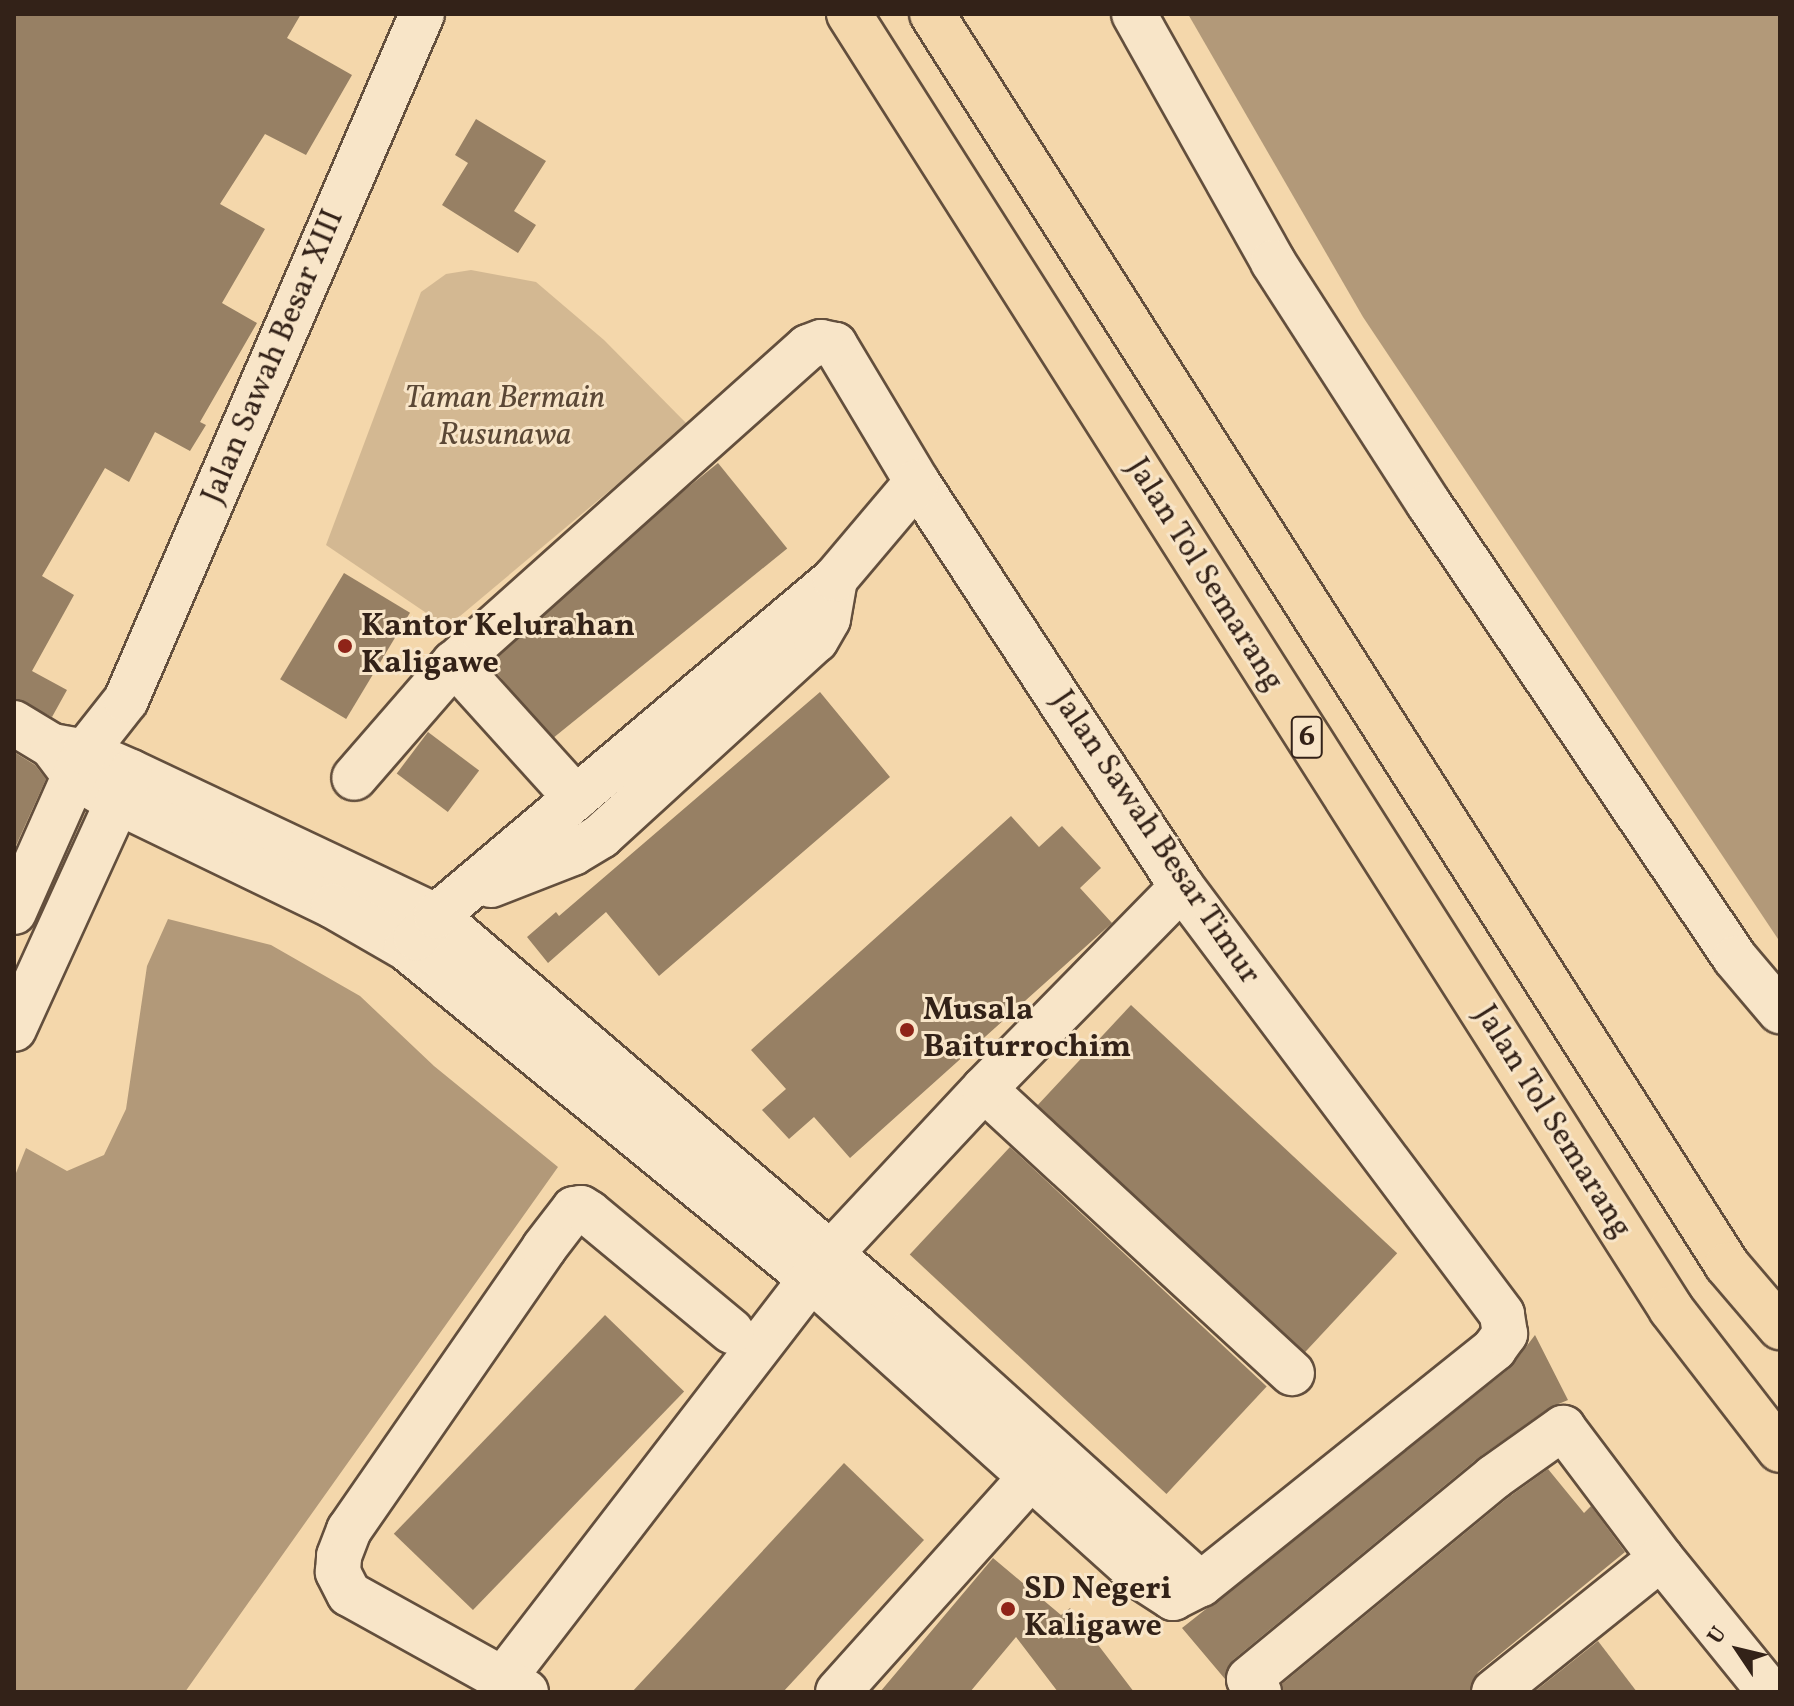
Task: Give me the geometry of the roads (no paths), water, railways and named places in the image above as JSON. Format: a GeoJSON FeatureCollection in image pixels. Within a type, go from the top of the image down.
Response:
{"type":"FeatureCollection","features":[{"type":"Feature","properties":{"kind":"highway","name":"Jalan Tol Semarang"},"geometry":{"type":"LineString","coordinates":[[849,14],[1671,1309],[1780,1450]]}},
{"type":"Feature","properties":{"kind":"highway","name":"6"},"geometry":{"type":"LineString","coordinates":[[932,14],[1727,1265],[1780,1327]]}},
{"type":"Feature","properties":{"kind":"street","name":"Jalan Sawah Besar XIII"},"geometry":{"type":"LineString","coordinates":[[14,912],[70,758],[126,700],[422,14]]}},
{"type":"Feature","properties":{"kind":"street"},"geometry":{"type":"LineString","coordinates":[[1134,14],[1273,262],[1429,504],[1726,946],[1780,1011]]}},
{"type":"Feature","properties":{"kind":"street","name":"Jalan Sawah Besar Timur"},"geometry":{"type":"LineString","coordinates":[[454,663],[808,347],[821,342],[835,345],[917,482],[1182,887],[1502,1314],[1505,1334],[1494,1349],[1201,1584]]}},
{"type":"Feature","properties":{"kind":"street"},"geometry":{"type":"LineString","coordinates":[[448,907],[573,853],[601,836],[720,701],[835,579],[917,482]]}},
{"type":"Feature","properties":{"kind":"street"},"geometry":{"type":"LineString","coordinates":[[354,778],[454,663],[576,798]]}},
{"type":"Feature","properties":{"kind":"street","name":"Jalan Sawah Besar XIII"},"geometry":{"type":"LineString","coordinates":[[14,1029],[124,787],[126,700]]}},
{"type":"Feature","properties":{"kind":"street"},"geometry":{"type":"LineString","coordinates":[[406,948],[448,907],[576,798],[720,701]]}},
{"type":"Feature","properties":{"kind":"street"},"geometry":{"type":"LineString","coordinates":[[14,723],[70,758],[406,948],[821,1266]]}},
{"type":"Feature","properties":{"kind":"street"},"geometry":{"type":"LineString","coordinates":[[124,787],[448,907],[821,1266],[903,1338],[1201,1584],[1173,1598],[1012,1499],[903,1338]]}},
{"type":"Feature","properties":{"kind":"street"},"geometry":{"type":"LineString","coordinates":[[731,1331],[589,1213],[581,1208],[574,1209],[362,1507],[339,1556],[338,1572],[349,1594],[515,1685],[821,1266],[984,1089],[1182,887]]}},
{"type":"Feature","properties":{"kind":"street"},"geometry":{"type":"LineString","coordinates":[[984,1089],[1292,1373]]}},
{"type":"Feature","properties":{"kind":"street"},"geometry":{"type":"LineString","coordinates":[[1259,1692],[1249,1679],[1494,1477],[1563,1428],[1661,1558],[1770,1692]]}},
{"type":"Feature","properties":{"kind":"street"},"geometry":{"type":"LineString","coordinates":[[838,1692],[1012,1499]]}},
{"type":"Feature","properties":{"kind":"street"},"geometry":{"type":"LineString","coordinates":[[1494,1692],[1661,1558]]}},
{"type":"Feature","properties":{"kind":"place","name":"Kantor Kelurahan Kaligawe"},"geometry":{"type":"Point","coordinates":[345,646]}},
{"type":"Feature","properties":{"kind":"place","name":"Musala Baiturrochim"},"geometry":{"type":"Point","coordinates":[907,1030]}},
{"type":"Feature","properties":{"kind":"place","name":"SD Negeri Kaligawe"},"geometry":{"type":"Point","coordinates":[1008,1609]}},
{"type":"Feature","properties":{"kind":"park label","name":"Taman Bermain Rusunawa"},"geometry":{"type":"Point","coordinates":[505,418]}}]}
